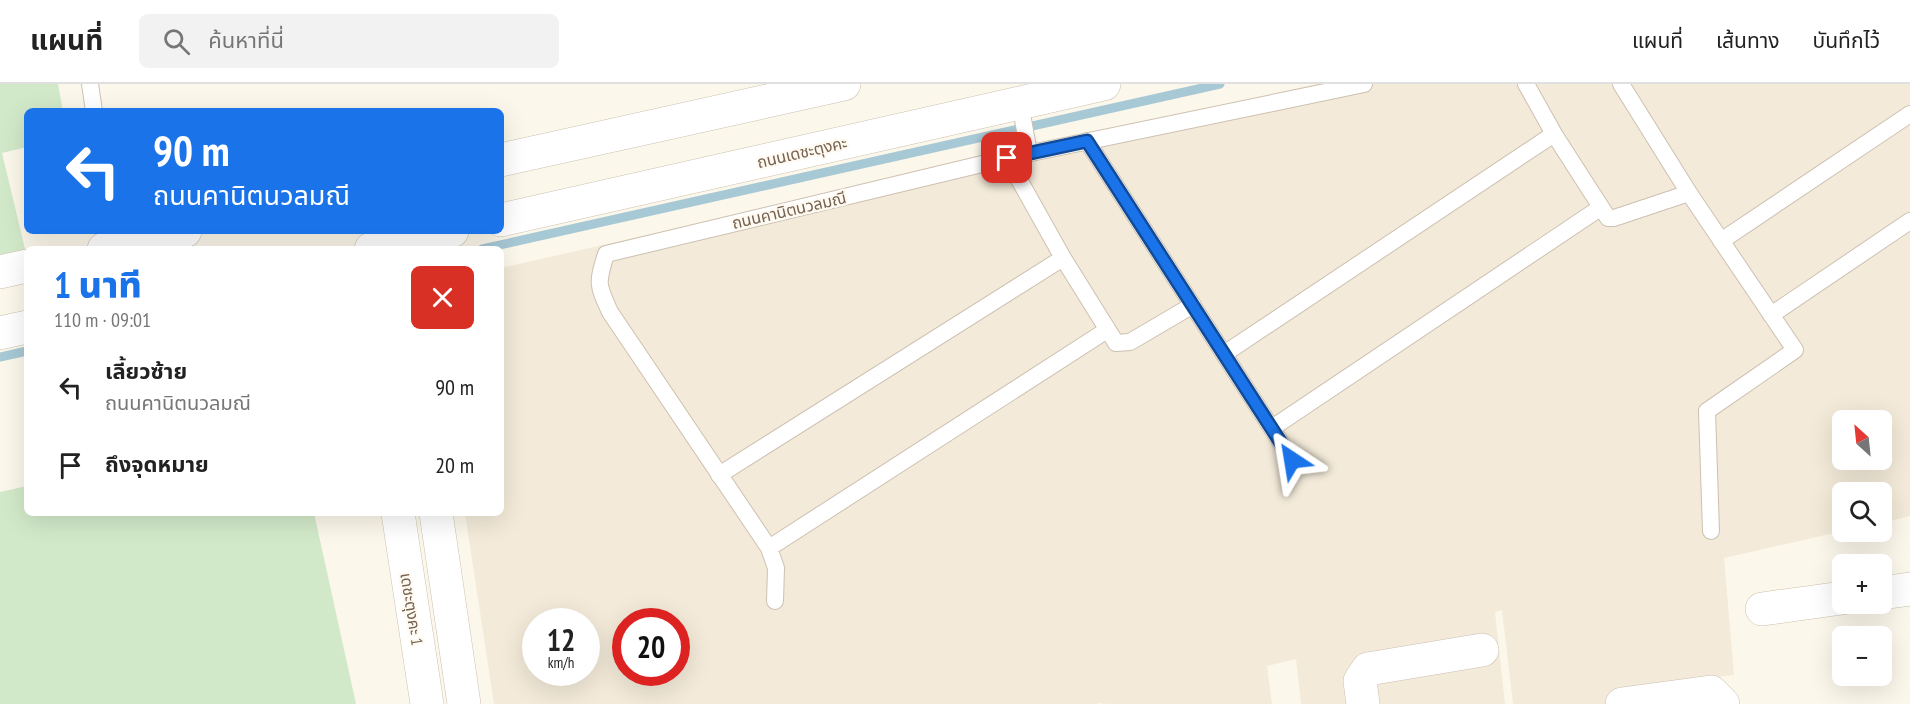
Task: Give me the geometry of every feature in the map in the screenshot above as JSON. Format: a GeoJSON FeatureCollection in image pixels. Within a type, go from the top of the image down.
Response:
{"type":"FeatureCollection","features":[{"type":"Feature","properties":{"kind":"street"},"geometry":{"type":"LineString","coordinates":[[504,159],[844,84]]}},
{"type":"Feature","properties":{"kind":"street","name":"ถนนเดชะตุงคะ"},"geometry":{"type":"LineString","coordinates":[[504,219],[1021,108],[1104,84]]}},
{"type":"Feature","properties":{"kind":"street"},"geometry":{"type":"LineString","coordinates":[[110,242],[165,234]]}},
{"type":"Feature","properties":{"kind":"street"},"geometry":{"type":"LineString","coordinates":[[393,246],[440,234]]}},
{"type":"Feature","properties":{"kind":"street"},"geometry":{"type":"LineString","coordinates":[[0,273],[24,267]]}},
{"type":"Feature","properties":{"kind":"street"},"geometry":{"type":"LineString","coordinates":[[0,333],[24,328]]}},
{"type":"Feature","properties":{"kind":"street","name":"เดชะตุงคะ 1"},"geometry":{"type":"LineString","coordinates":[[398,516],[427,704]]}},
{"type":"Feature","properties":{"kind":"street"},"geometry":{"type":"LineString","coordinates":[[436,516],[464,704]]}},
{"type":"Feature","properties":{"kind":"street"},"geometry":{"type":"LineString","coordinates":[[1892,591],[1910,589]]}},
{"type":"Feature","properties":{"kind":"street"},"geometry":{"type":"LineString","coordinates":[[1762,609],[1832,599]]}},
{"type":"Feature","properties":{"kind":"street"},"geometry":{"type":"LineString","coordinates":[[1363,704],[1360,681],[1368,669],[1482,650]]}},
{"type":"Feature","properties":{"kind":"street"},"geometry":{"type":"LineString","coordinates":[[1622,704],[1711,692],[1723,704]]}},
{"type":"Feature","properties":{"kind":"lane"},"geometry":{"type":"LineString","coordinates":[[90,84],[94,108]]}},
{"type":"Feature","properties":{"kind":"lane","name":"ถนนคานิตนวลมณี"},"geometry":{"type":"LineString","coordinates":[[775,601],[776,568],[769,548],[610,312],[598,279],[606,254],[1007,158],[1028,148],[1087,141],[1364,84]]}},
{"type":"Feature","properties":{"kind":"lane"},"geometry":{"type":"LineString","coordinates":[[1526,84],[1554,135],[1608,218],[1689,194]]}},
{"type":"Feature","properties":{"kind":"lane"},"geometry":{"type":"LineString","coordinates":[[1621,84],[1689,194],[1795,350],[1707,411],[1712,531]]}},
{"type":"Feature","properties":{"kind":"lane"},"geometry":{"type":"LineString","coordinates":[[1021,108],[1028,148]]}},
{"type":"Feature","properties":{"kind":"lane"},"geometry":{"type":"LineString","coordinates":[[1721,241],[1910,114]]}},
{"type":"Feature","properties":{"kind":"lane"},"geometry":{"type":"LineString","coordinates":[[1224,354],[1554,135]]}},
{"type":"Feature","properties":{"kind":"lane"},"geometry":{"type":"LineString","coordinates":[[1087,141],[1292,460]]}},
{"type":"Feature","properties":{"kind":"lane"},"geometry":{"type":"LineString","coordinates":[[1007,158],[1063,258],[1116,343],[1130,342],[1193,305]]}},
{"type":"Feature","properties":{"kind":"lane"},"geometry":{"type":"LineString","coordinates":[[1272,428],[1600,208]]}},
{"type":"Feature","properties":{"kind":"lane"},"geometry":{"type":"LineString","coordinates":[[1771,315],[1910,221]]}},
{"type":"Feature","properties":{"kind":"lane"},"geometry":{"type":"LineString","coordinates":[[719,475],[1063,258]]}},
{"type":"Feature","properties":{"kind":"lane"},"geometry":{"type":"LineString","coordinates":[[769,548],[1107,330]]}},
{"type":"Feature","properties":{"kind":"shaded area"},"geometry":{"type":"Polygon","coordinates":[[[1317,84],[1910,84],[1910,516],[1892,520],[1892,482],[1832,482],[1832,533],[1724,558],[1734,675],[1697,679],[1699,704],[1513,704],[1502,610],[1495,612],[1505,704],[1301,704],[1296,659],[1267,666],[1272,704],[1100,704],[1111,701],[1095,704],[494,704],[465,516],[504,516],[504,267],[1317,84]]]}},
{"type":"Feature","properties":{"kind":"green space"},"geometry":{"type":"Polygon","coordinates":[[[0,84],[58,84],[62,108],[24,108],[24,148],[2,153],[24,246],[24,253],[0,259],[0,84]]]}},
{"type":"Feature","properties":{"kind":"green space"},"geometry":{"type":"Polygon","coordinates":[[[24,487],[24,516],[315,516],[356,704],[0,704],[0,492],[24,487]]]}},
{"type":"Feature","properties":{"kind":"waterway"},"geometry":{"type":"LineString","coordinates":[[495,246],[1220,84]]}},
{"type":"Feature","properties":{"kind":"waterway"},"geometry":{"type":"LineString","coordinates":[[0,357],[24,352]]}},
{"type":"Feature","properties":{"kind":"route"},"geometry":{"type":"LineString","coordinates":[[1007,158],[1087,141],[1292,460]]}}]}
